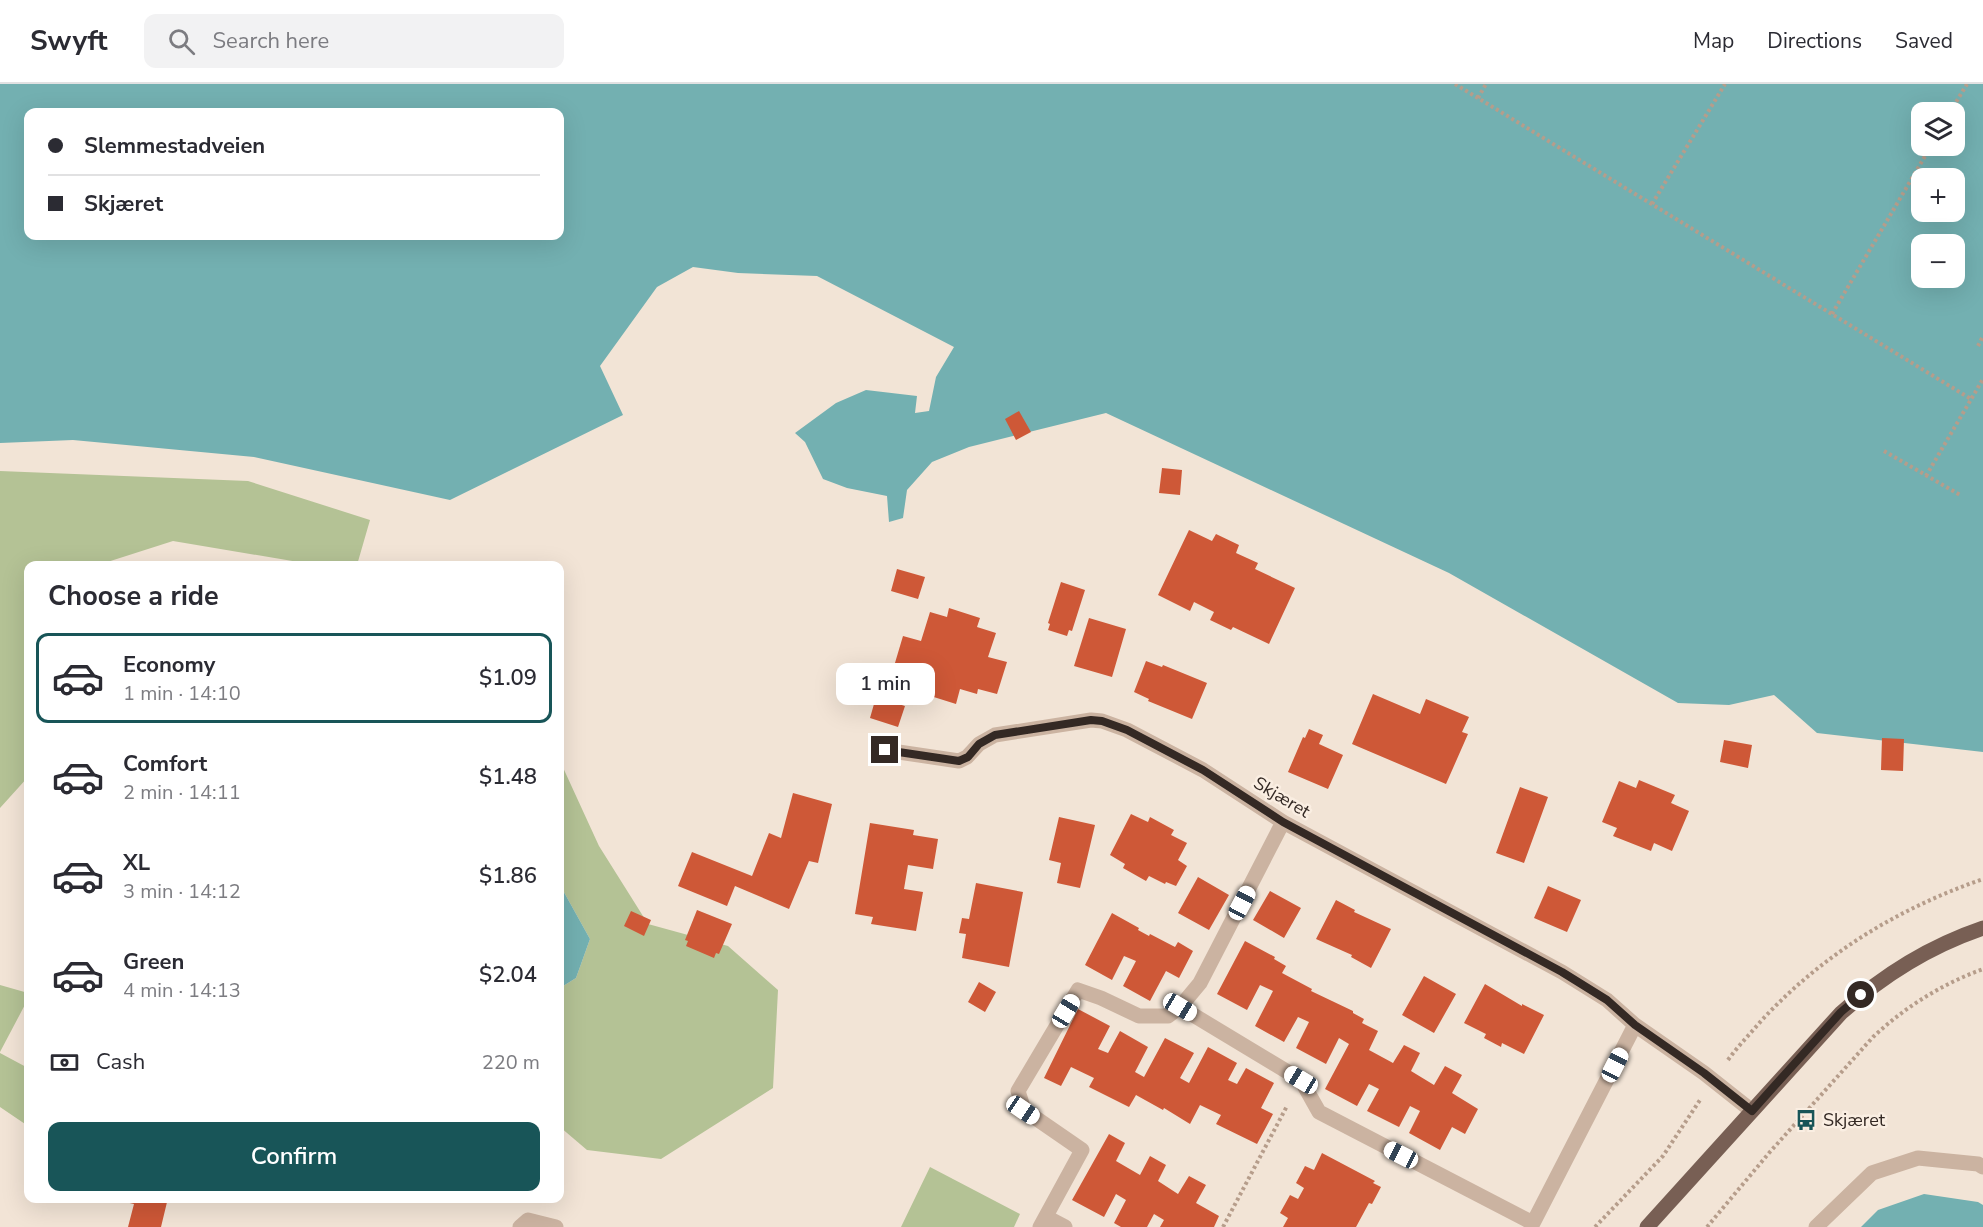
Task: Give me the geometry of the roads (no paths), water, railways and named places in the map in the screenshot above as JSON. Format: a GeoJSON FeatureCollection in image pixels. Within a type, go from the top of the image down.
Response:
{"type":"FeatureCollection","features":[{"type":"Feature","properties":{"kind":"main road"},"geometry":{"type":"LineString","coordinates":[[1647,1227],[1841,1012],[1861,995],[1924,953],[1959,936],[1983,928]]}},
{"type":"Feature","properties":{"kind":"street","name":"Skjæret"},"geometry":{"type":"LineString","coordinates":[[885,750],[959,761],[968,757],[979,744],[995,735],[1091,720],[1102,721],[1127,730],[1203,770],[1283,822],[1562,972],[1607,1000],[1635,1025],[1713,1080],[1752,1111]]}},
{"type":"Feature","properties":{"kind":"street"},"geometry":{"type":"LineString","coordinates":[[1065,1227],[1043,1222],[1082,1150],[1023,1110],[1018,1091],[1078,990],[1139,1016],[1167,1016],[1180,1007],[1200,983],[1283,822]]}},
{"type":"Feature","properties":{"kind":"street"},"geometry":{"type":"LineString","coordinates":[[1180,1007],[1301,1080],[1319,1112],[1532,1225],[1635,1025]]}},
{"type":"Feature","properties":{"kind":"street"},"geometry":{"type":"LineString","coordinates":[[1816,1227],[1872,1173],[1918,1158],[1978,1164],[1983,1167]]}},
{"type":"Feature","properties":{"kind":"street"},"geometry":{"type":"LineString","coordinates":[[524,1224],[556,1227]]}},
{"type":"Feature","properties":{"kind":"water"},"geometry":{"type":"Polygon","coordinates":[[[0,84],[1983,84],[1983,752],[1817,733],[1774,695],[1729,705],[1678,703],[1449,573],[1106,413],[969,447],[932,462],[907,490],[903,518],[889,522],[887,496],[847,488],[823,479],[805,442],[795,433],[836,403],[866,390],[917,396],[915,413],[929,411],[936,377],[954,347],[817,276],[738,273],[693,267],[657,287],[600,366],[623,415],[450,500],[254,457],[73,440],[0,443],[0,84]]]}},
{"type":"Feature","properties":{"kind":"water"},"geometry":{"type":"Polygon","coordinates":[[[564,892],[590,939],[576,978],[564,986],[564,892]]]}},
{"type":"Feature","properties":{"kind":"water"},"geometry":{"type":"Polygon","coordinates":[[[1924,1194],[1978,1202],[1983,1205],[1983,1227],[1861,1227],[1878,1210],[1924,1194]]]}},
{"type":"Feature","properties":{"kind":"place","name":"Skjæret"},"geometry":{"type":"Point","coordinates":[1806,1120]}}]}
